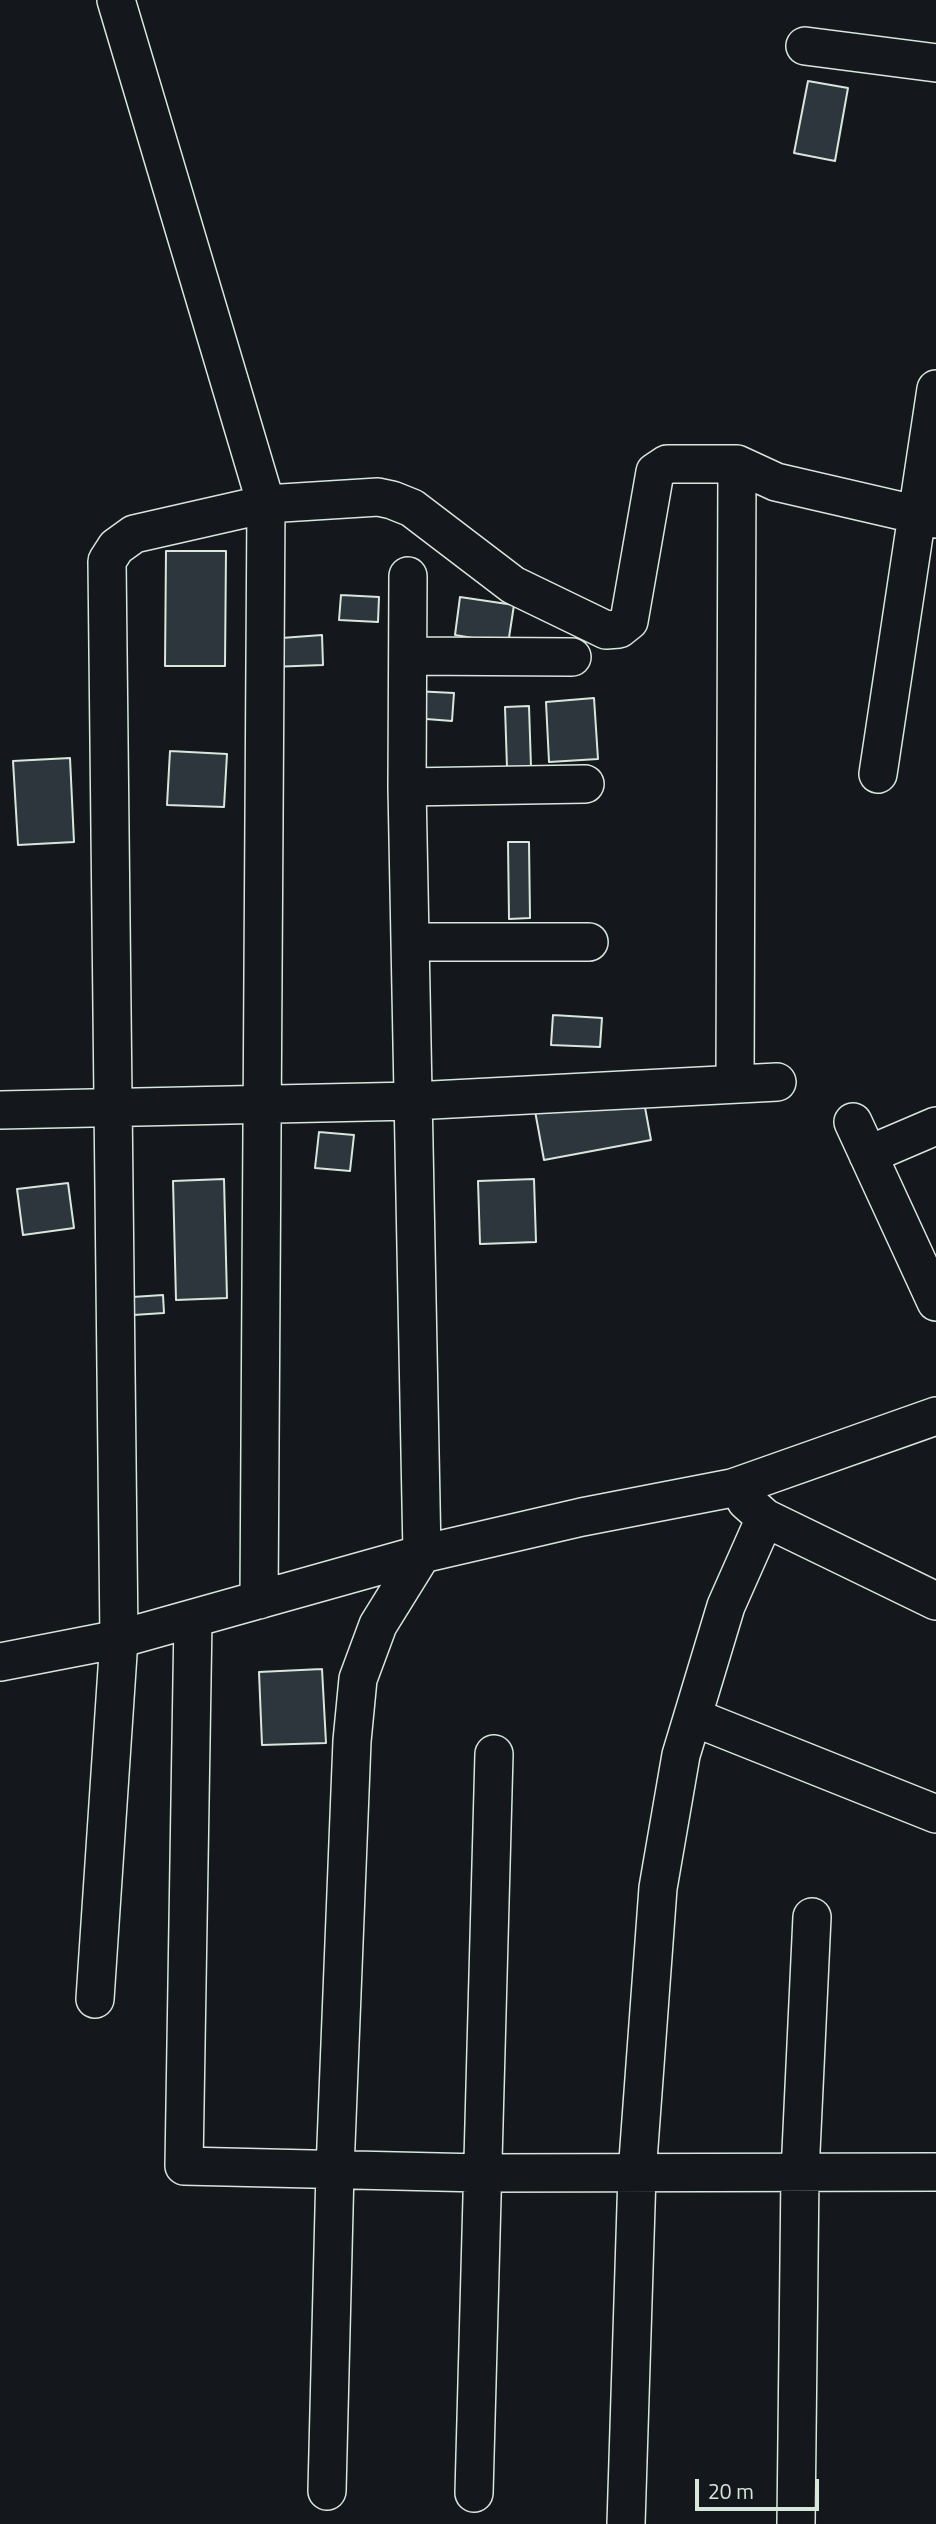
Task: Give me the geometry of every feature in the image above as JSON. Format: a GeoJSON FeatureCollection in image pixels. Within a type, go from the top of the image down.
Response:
{"type":"FeatureCollection","features":[{"type":"Feature","properties":{"kind":"street"},"geometry":{"type":"LineString","coordinates":[[116,0],[266,504],[260,1104],[259,1600]]}},
{"type":"Feature","properties":{"kind":"street"},"geometry":{"type":"LineString","coordinates":[[806,46],[936,63]]}},
{"type":"Feature","properties":{"kind":"street"},"geometry":{"type":"LineString","coordinates":[[878,774],[927,518],[936,389]]}},
{"type":"Feature","properties":{"kind":"street"},"geometry":{"type":"LineString","coordinates":[[95,1998],[119,1639],[107,561],[116,547],[134,534],[266,504],[378,497],[412,508],[513,585],[606,630],[619,629],[629,621],[655,472],[667,464],[737,464],[776,482],[927,518]]}},
{"type":"Feature","properties":{"kind":"street"},"geometry":{"type":"LineString","coordinates":[[735,1084],[737,464]]}},
{"type":"Feature","properties":{"kind":"street"},"geometry":{"type":"LineString","coordinates":[[327,2491],[335,2170],[352,1741],[358,1679],[378,1625],[422,1554],[407,787],[408,576]]}},
{"type":"Feature","properties":{"kind":"street"},"geometry":{"type":"LineString","coordinates":[[408,656],[572,657]]}},
{"type":"Feature","properties":{"kind":"street"},"geometry":{"type":"LineString","coordinates":[[407,787],[585,784]]}},
{"type":"Feature","properties":{"kind":"street"},"geometry":{"type":"LineString","coordinates":[[410,942],[589,942]]}},
{"type":"Feature","properties":{"kind":"street"},"geometry":{"type":"LineString","coordinates":[[0,1110],[413,1101],[776,1082]]}},
{"type":"Feature","properties":{"kind":"street"},"geometry":{"type":"LineString","coordinates":[[853,1122],[936,1302]]}},
{"type":"Feature","properties":{"kind":"street"},"geometry":{"type":"LineString","coordinates":[[868,1155],[936,1126]]}},
{"type":"Feature","properties":{"kind":"street"},"geometry":{"type":"LineString","coordinates":[[0,1662],[119,1639],[422,1554],[582,1517],[732,1488],[936,1416]]}},
{"type":"Feature","properties":{"kind":"street"},"geometry":{"type":"LineString","coordinates":[[732,1488],[765,1518],[936,1601]]}},
{"type":"Feature","properties":{"kind":"street"},"geometry":{"type":"LineString","coordinates":[[626,2524],[637,2174],[659,1888],[681,1755],[726,1606],[765,1518]]}},
{"type":"Feature","properties":{"kind":"street"},"geometry":{"type":"LineString","coordinates":[[193,1619],[184,2166],[481,2173],[936,2172]]}},
{"type":"Feature","properties":{"kind":"street"},"geometry":{"type":"LineString","coordinates":[[693,1717],[936,1814]]}},
{"type":"Feature","properties":{"kind":"street"},"geometry":{"type":"LineString","coordinates":[[474,2493],[494,1754]]}},
{"type":"Feature","properties":{"kind":"street"},"geometry":{"type":"LineString","coordinates":[[796,2524],[800,2173],[812,1917]]}},
{"type":"Feature","properties":{"kind":"building"},"geometry":{"type":"Polygon","coordinates":[[[808,81],[848,88],[835,161],[794,153],[808,81]]]}},
{"type":"Feature","properties":{"kind":"building"},"geometry":{"type":"Polygon","coordinates":[[[166,551],[226,551],[225,666],[165,666],[166,551]]]}},
{"type":"Feature","properties":{"kind":"building"},"geometry":{"type":"Polygon","coordinates":[[[341,595],[379,597],[378,622],[339,620],[341,595]]]}},
{"type":"Feature","properties":{"kind":"building"},"geometry":{"type":"Polygon","coordinates":[[[460,597],[514,605],[508,644],[455,635],[460,597]]]}},
{"type":"Feature","properties":{"kind":"building"},"geometry":{"type":"Polygon","coordinates":[[[322,635],[323,665],[270,667],[268,639],[322,635]]]}},
{"type":"Feature","properties":{"kind":"building"},"geometry":{"type":"Polygon","coordinates":[[[414,691],[454,693],[452,721],[413,718],[414,691]]]}},
{"type":"Feature","properties":{"kind":"building"},"geometry":{"type":"Polygon","coordinates":[[[594,698],[598,759],[549,762],[546,702],[594,698]]]}},
{"type":"Feature","properties":{"kind":"building"},"geometry":{"type":"Polygon","coordinates":[[[529,706],[531,767],[507,768],[505,707],[529,706]]]}},
{"type":"Feature","properties":{"kind":"building"},"geometry":{"type":"Polygon","coordinates":[[[170,751],[227,754],[224,807],[167,805],[170,751]]]}},
{"type":"Feature","properties":{"kind":"building"},"geometry":{"type":"Polygon","coordinates":[[[70,758],[74,842],[18,845],[13,761],[70,758]]]}},
{"type":"Feature","properties":{"kind":"building"},"geometry":{"type":"Polygon","coordinates":[[[508,842],[529,842],[530,918],[509,919],[508,842]]]}},
{"type":"Feature","properties":{"kind":"building"},"geometry":{"type":"Polygon","coordinates":[[[553,1015],[602,1018],[600,1047],[551,1045],[553,1015]]]}},
{"type":"Feature","properties":{"kind":"building"},"geometry":{"type":"Polygon","coordinates":[[[642,1091],[651,1140],[544,1160],[535,1111],[642,1091]]]}},
{"type":"Feature","properties":{"kind":"building"},"geometry":{"type":"Polygon","coordinates":[[[319,1132],[354,1135],[350,1171],[315,1168],[319,1132]]]}},
{"type":"Feature","properties":{"kind":"building"},"geometry":{"type":"Polygon","coordinates":[[[224,1179],[227,1298],[176,1300],[173,1181],[224,1179]]]}},
{"type":"Feature","properties":{"kind":"building"},"geometry":{"type":"Polygon","coordinates":[[[534,1179],[536,1242],[480,1244],[478,1181],[534,1179]]]}},
{"type":"Feature","properties":{"kind":"building"},"geometry":{"type":"Polygon","coordinates":[[[68,1183],[74,1228],[23,1235],[17,1189],[68,1183]]]}},
{"type":"Feature","properties":{"kind":"building"},"geometry":{"type":"Polygon","coordinates":[[[163,1295],[164,1313],[118,1316],[117,1298],[163,1295]]]}},
{"type":"Feature","properties":{"kind":"building"},"geometry":{"type":"Polygon","coordinates":[[[322,1669],[326,1743],[262,1745],[259,1672],[322,1669]]]}}]}
